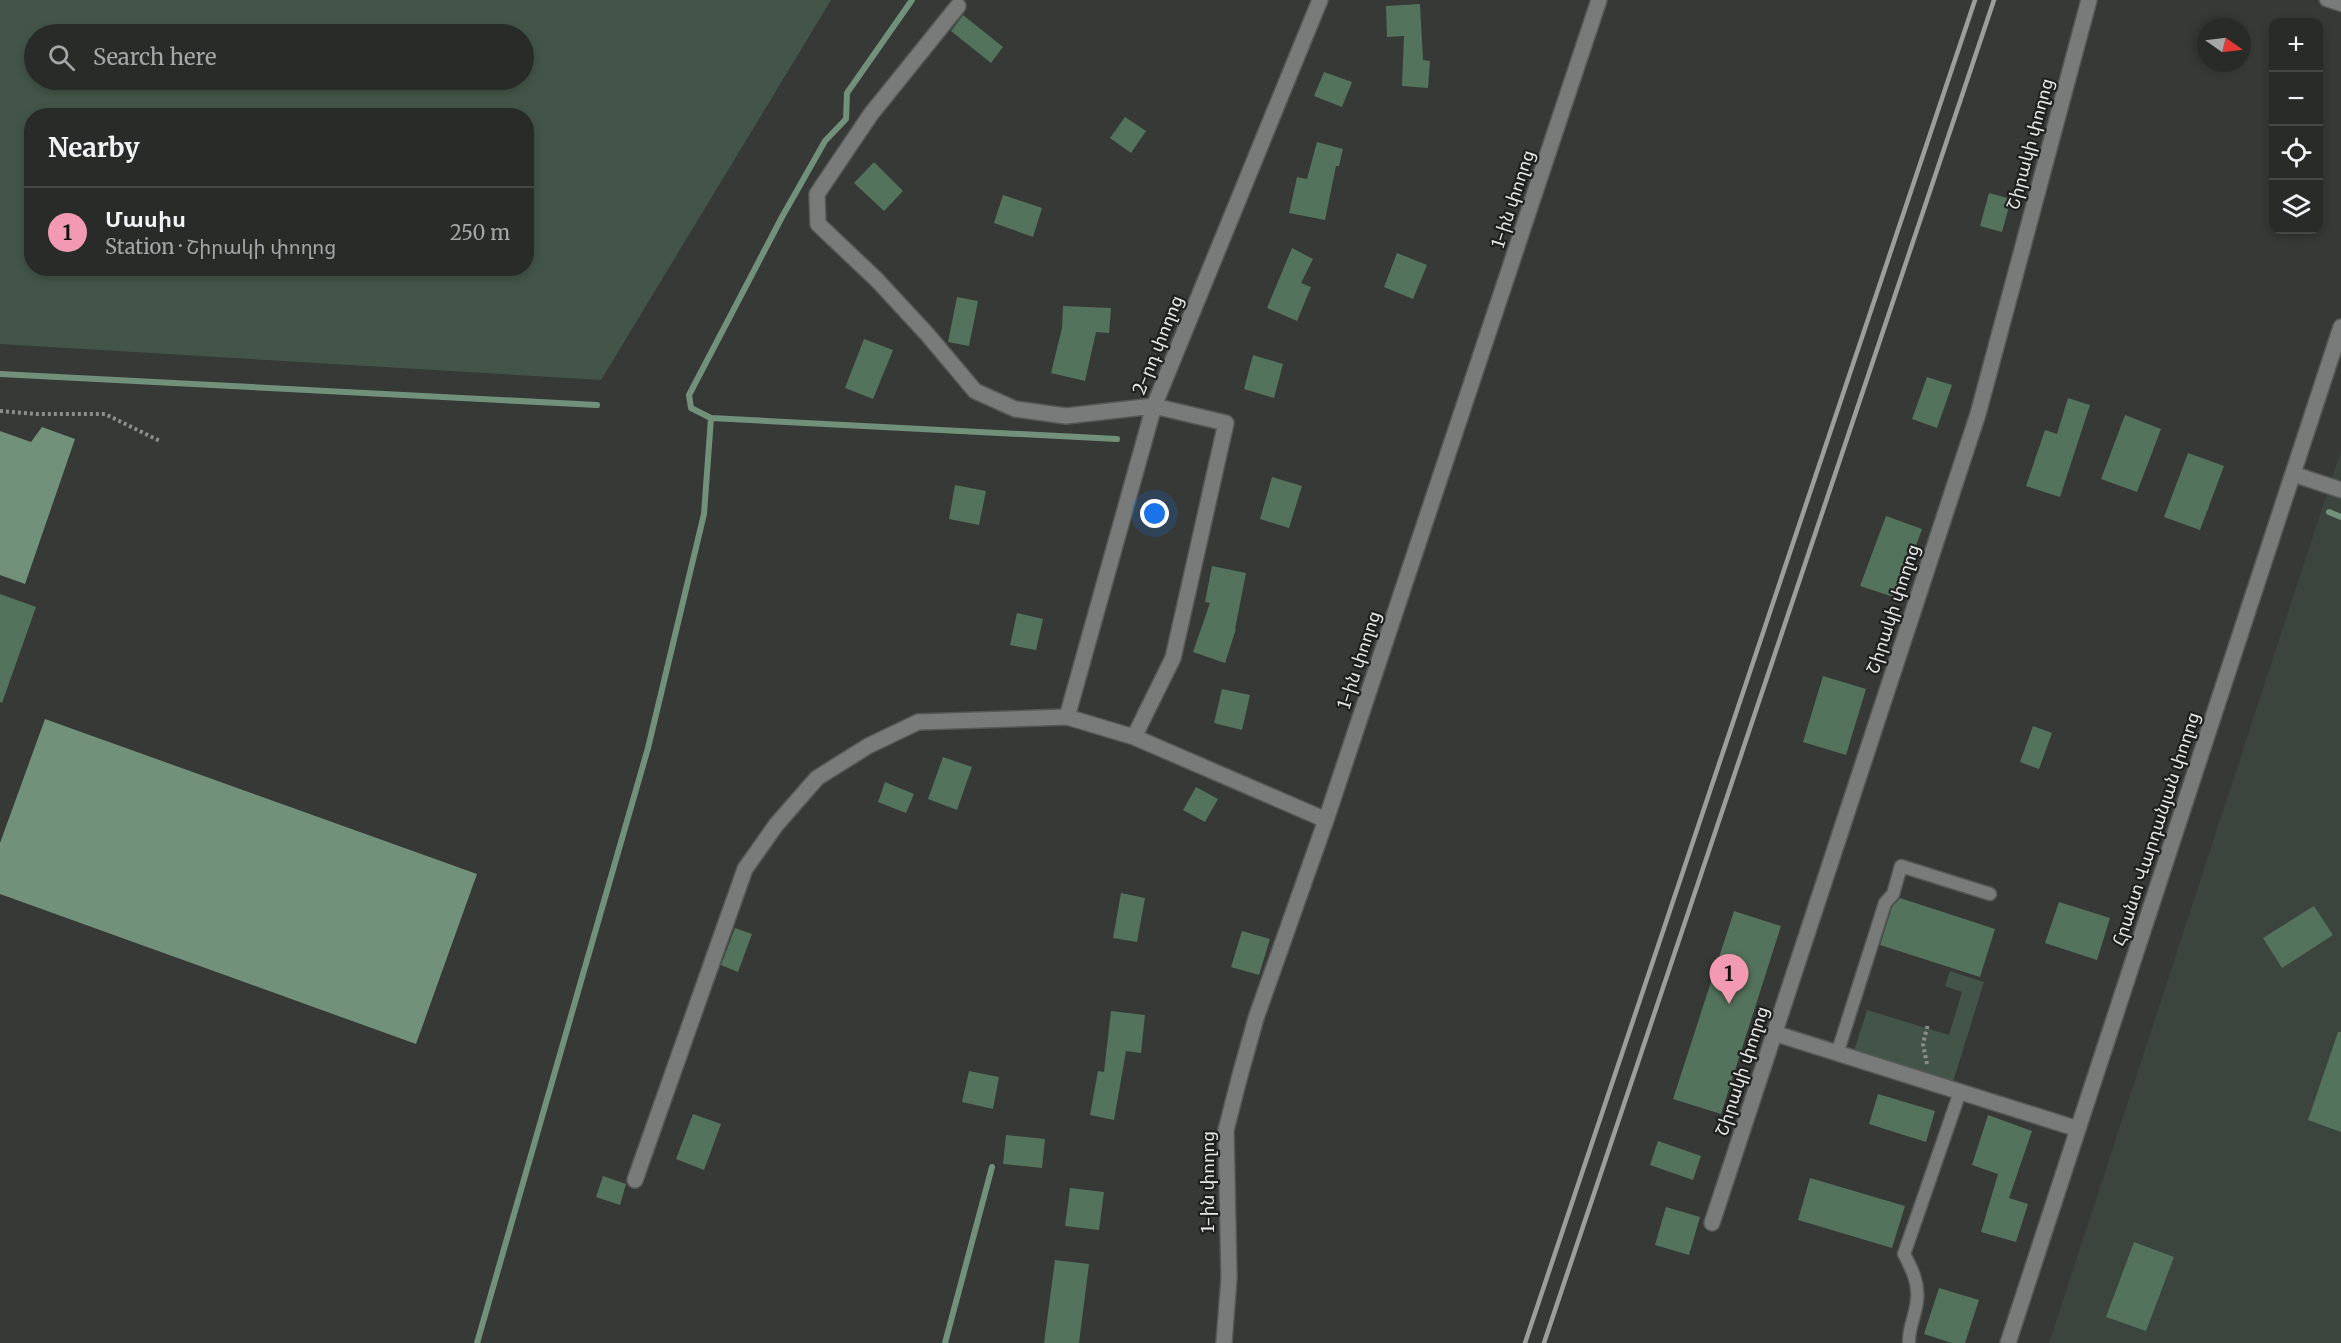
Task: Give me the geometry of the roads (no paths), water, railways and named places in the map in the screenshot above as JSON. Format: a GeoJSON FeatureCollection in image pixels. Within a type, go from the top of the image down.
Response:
{"type":"FeatureCollection","features":[{"type":"Feature","properties":{"kind":"street","name":"2-րդ փողոց"},"geometry":{"type":"LineString","coordinates":[[1067,717],[1154,406],[1320,0]]}},
{"type":"Feature","properties":{"kind":"street","name":"1-ին փողոց"},"geometry":{"type":"LineString","coordinates":[[1224,1343],[1229,1278],[1226,1130],[1256,1018],[1326,820],[1599,0]]}},
{"type":"Feature","properties":{"kind":"street","name":"Շիրակի փողոց"},"geometry":{"type":"LineString","coordinates":[[1712,1223],[1978,414],[2089,0]]}},
{"type":"Feature","properties":{"kind":"street"},"geometry":{"type":"LineString","coordinates":[[958,6],[871,114],[817,194],[818,224],[877,280],[975,391],[1015,409],[1066,416],[1154,406],[1226,423],[1173,658],[1134,737]]}},
{"type":"Feature","properties":{"kind":"street","name":"Հրանտ Վարդանյան փողոց"},"geometry":{"type":"LineString","coordinates":[[2008,1343],[2341,327]]}},
{"type":"Feature","properties":{"kind":"street"},"geometry":{"type":"LineString","coordinates":[[2293,474],[2341,490]]}},
{"type":"Feature","properties":{"kind":"street"},"geometry":{"type":"LineString","coordinates":[[635,1180],[745,869],[776,825],[817,778],[868,746],[918,722],[1067,717],[1134,737],[1326,820]]}},
{"type":"Feature","properties":{"kind":"street"},"geometry":{"type":"LineString","coordinates":[[1774,1033],[2078,1129]]}},
{"type":"Feature","properties":{"kind":"lane"},"geometry":{"type":"LineString","coordinates":[[2326,0],[2341,5]]}},
{"type":"Feature","properties":{"kind":"lane"},"geometry":{"type":"LineString","coordinates":[[1837,1054],[1885,903],[1893,894],[1901,866],[1990,894]]}},
{"type":"Feature","properties":{"kind":"lane"},"geometry":{"type":"LineString","coordinates":[[1909,1343],[1908,1335],[1917,1300],[1915,1274],[1904,1254],[1960,1092]]}},
{"type":"Feature","properties":{"kind":"waterway"},"geometry":{"type":"LineString","coordinates":[[912,0],[847,93],[846,119],[825,141],[782,217],[689,395],[691,408],[711,418],[1117,439]]}},
{"type":"Feature","properties":{"kind":"waterway"},"geometry":{"type":"LineString","coordinates":[[0,374],[597,405]]}},
{"type":"Feature","properties":{"kind":"waterway"},"geometry":{"type":"LineString","coordinates":[[477,1343],[648,748],[704,514],[711,418]]}},
{"type":"Feature","properties":{"kind":"waterway"},"geometry":{"type":"LineString","coordinates":[[2329,512],[2341,517]]}},
{"type":"Feature","properties":{"kind":"waterway"},"geometry":{"type":"LineString","coordinates":[[945,1343],[992,1167]]}},
{"type":"Feature","properties":{"kind":"railway"},"geometry":{"type":"LineString","coordinates":[[1525,1343],[1975,0]]}},
{"type":"Feature","properties":{"kind":"railway"},"geometry":{"type":"LineString","coordinates":[[1544,1343],[1994,0]]}},
{"type":"Feature","properties":{"kind":"place","name":"Մասիս"},"geometry":{"type":"Point","coordinates":[1729,1004]}}]}
